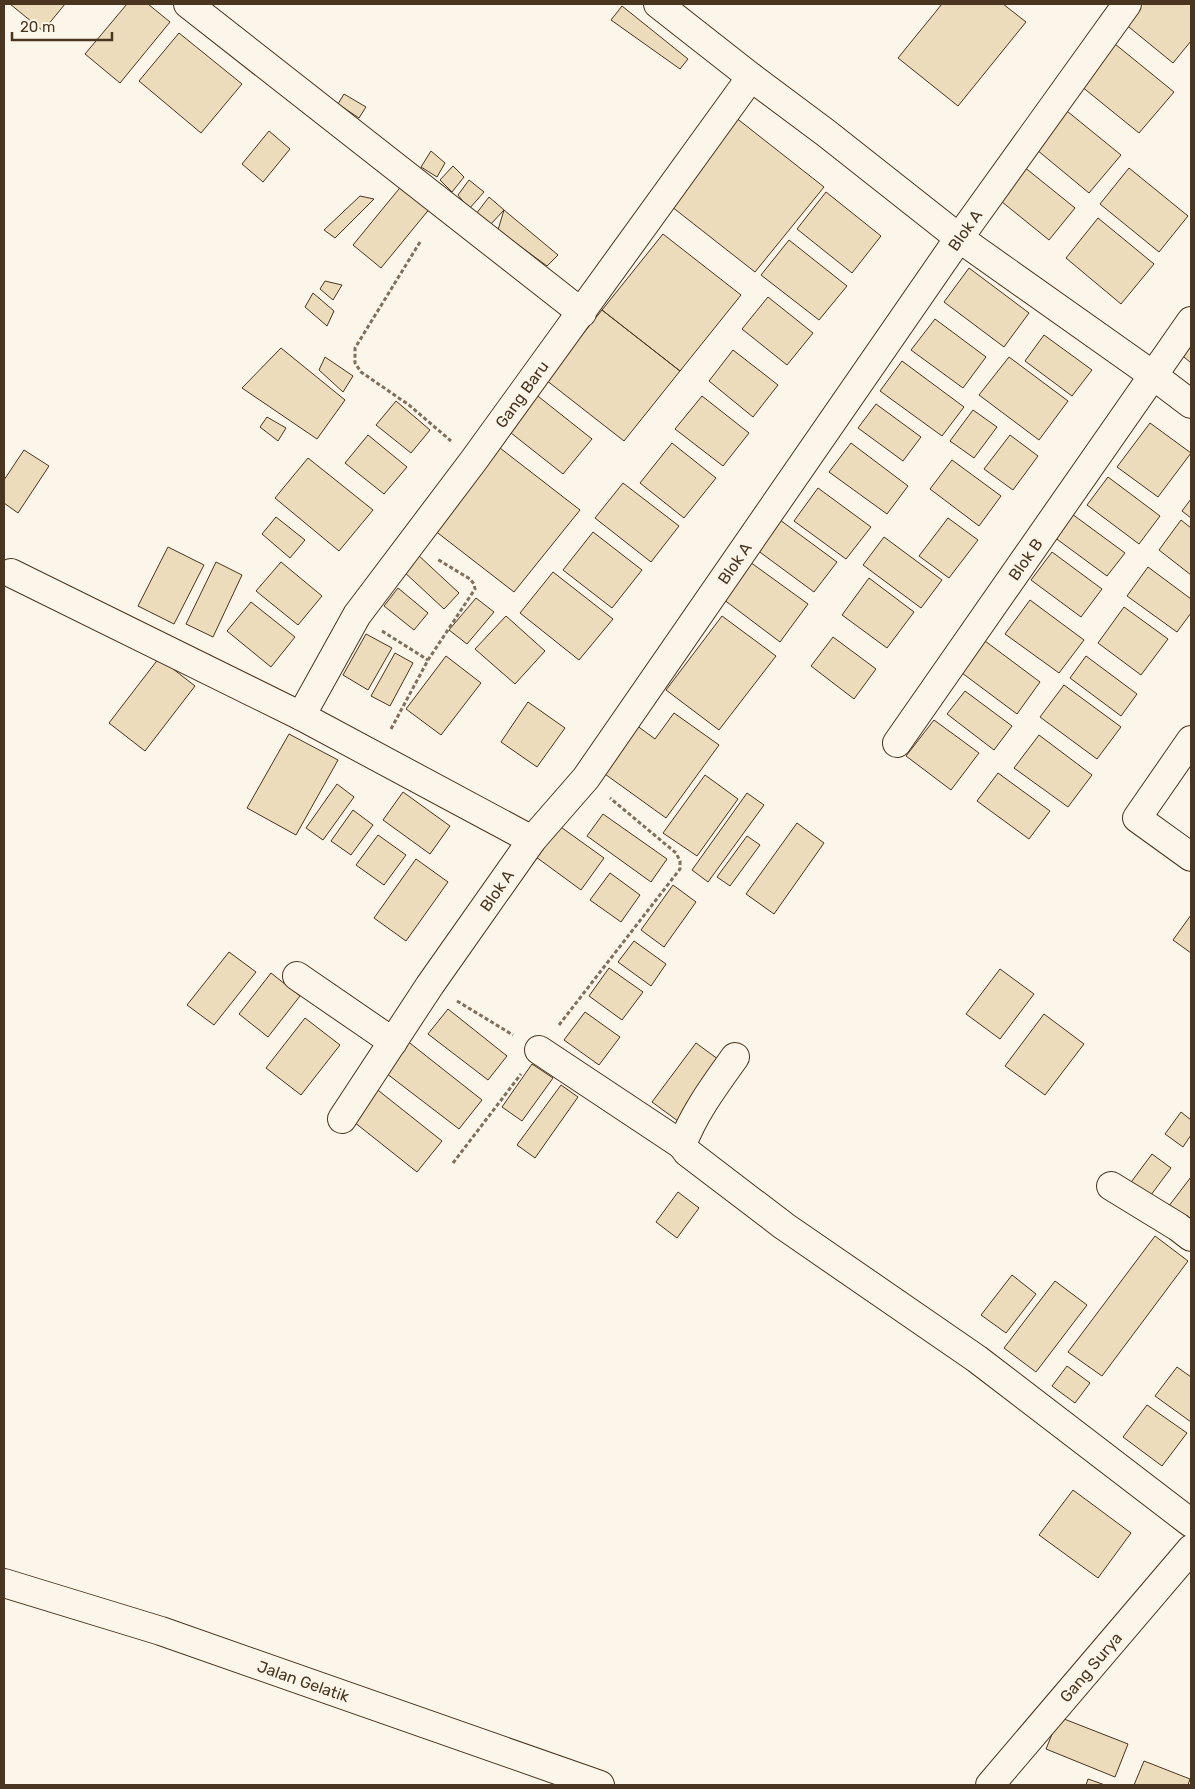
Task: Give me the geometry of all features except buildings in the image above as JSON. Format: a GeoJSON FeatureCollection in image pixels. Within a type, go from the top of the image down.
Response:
{"type":"FeatureCollection","features":[{"type":"Feature","properties":{"kind":"street"},"geometry":{"type":"LineString","coordinates":[[188,4],[582,313]]}},
{"type":"Feature","properties":{"kind":"street"},"geometry":{"type":"LineString","coordinates":[[658,4],[959,238],[1191,404]]}},
{"type":"Feature","properties":{"kind":"street","name":"Blok A"},"geometry":{"type":"LineString","coordinates":[[342,1119],[430,985],[532,840],[586,778],[959,238],[1127,4]]}},
{"type":"Feature","properties":{"kind":"street","name":"Gang Baru"},"geometry":{"type":"LineString","coordinates":[[300,716],[356,615],[474,460],[582,313],[750,77]]}},
{"type":"Feature","properties":{"kind":"street","name":"Blok B"},"geometry":{"type":"LineString","coordinates":[[897,743],[1191,321]]}},
{"type":"Feature","properties":{"kind":"street"},"geometry":{"type":"LineString","coordinates":[[11,572],[300,716],[532,840]]}},
{"type":"Feature","properties":{"kind":"street"},"geometry":{"type":"LineString","coordinates":[[1191,740],[1137,818],[1191,857]]}},
{"type":"Feature","properties":{"kind":"street"},"geometry":{"type":"LineString","coordinates":[[297,976],[393,1042]]}},
{"type":"Feature","properties":{"kind":"street"},"geometry":{"type":"LineString","coordinates":[[539,1050],[682,1145],[695,1159],[784,1226],[977,1359],[1191,1523]]}},
{"type":"Feature","properties":{"kind":"street"},"geometry":{"type":"LineString","coordinates":[[682,1145],[706,1098],[735,1057]]}},
{"type":"Feature","properties":{"kind":"street"},"geometry":{"type":"LineString","coordinates":[[1111,1186],[1191,1237]]}},
{"type":"Feature","properties":{"kind":"street","name":"Gang Surya"},"geometry":{"type":"LineString","coordinates":[[990,1785],[1191,1549]]}},
{"type":"Feature","properties":{"kind":"street","name":"Jalan Gelatik"},"geometry":{"type":"LineString","coordinates":[[4,1583],[161,1631],[600,1785]]}},
{"type":"Feature","properties":{"kind":"path"},"geometry":{"type":"LineString","coordinates":[[420,242],[355,348],[355,363],[361,372],[409,405],[474,460]]}},
{"type":"Feature","properties":{"kind":"path"},"geometry":{"type":"LineString","coordinates":[[377,756],[428,660],[475,589],[470,579],[411,542]]}},
{"type":"Feature","properties":{"kind":"path"},"geometry":{"type":"LineString","coordinates":[[356,615],[428,660]]}},
{"type":"Feature","properties":{"kind":"path"},"geometry":{"type":"LineString","coordinates":[[453,1164],[680,869],[680,861],[676,853],[586,778]]}},
{"type":"Feature","properties":{"kind":"path"},"geometry":{"type":"LineString","coordinates":[[430,985],[539,1050]]}}]}
